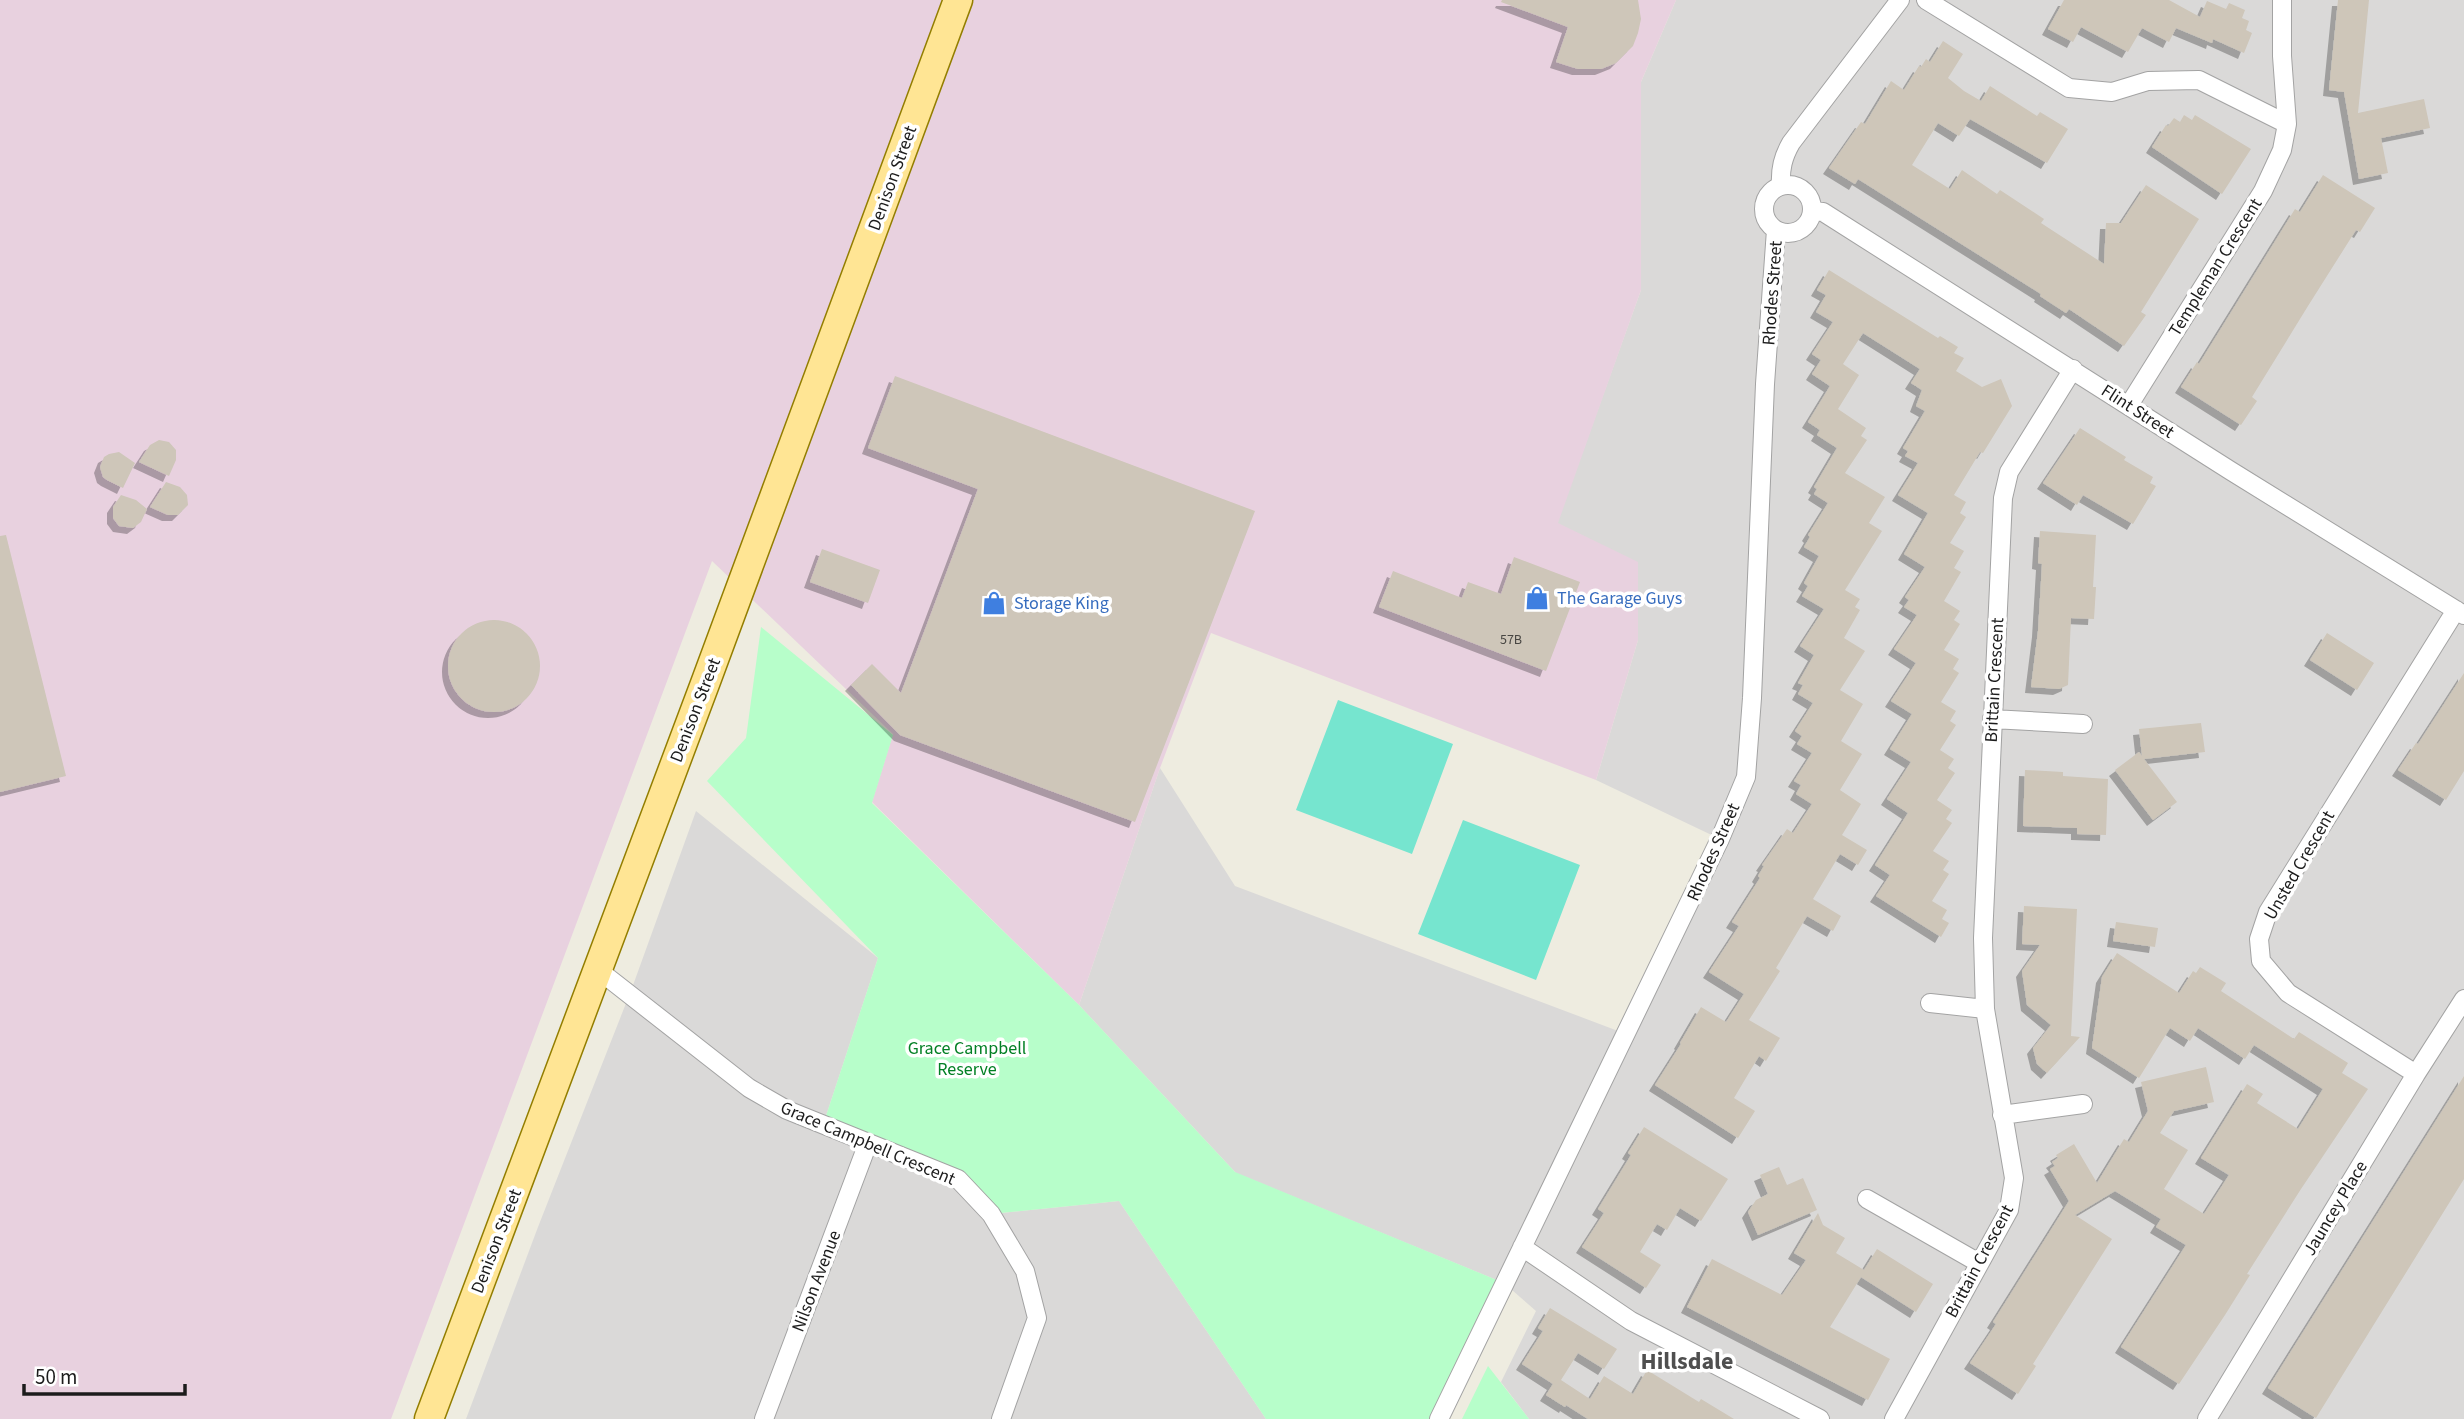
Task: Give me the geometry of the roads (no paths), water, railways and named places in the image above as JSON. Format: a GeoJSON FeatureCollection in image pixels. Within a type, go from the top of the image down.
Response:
{"type":"FeatureCollection","features":[{"type":"Feature","properties":{"kind":"main road","name":"Denison Street"},"geometry":{"type":"LineString","coordinates":[[429,1419],[958,0]]}},
{"type":"Feature","properties":{"kind":"street"},"geometry":{"type":"LineString","coordinates":[[1781,186],[1780,171],[1784,155],[1791,143],[1899,0]]}},
{"type":"Feature","properties":{"kind":"street"},"geometry":{"type":"LineString","coordinates":[[1926,0],[2069,88],[2112,92],[2148,80],[2199,80],[2287,124]]}},
{"type":"Feature","properties":{"kind":"street","name":"Templeman Crescent"},"geometry":{"type":"LineString","coordinates":[[2129,405],[2263,191],[2282,150],[2287,124],[2282,56],[2282,0]]}},
{"type":"Feature","properties":{"kind":"street"},"geometry":{"type":"LineString","coordinates":[[1781,186],[1800,188],[1809,198],[1812,211],[1806,225],[1792,233],[1776,230],[1765,218],[1764,202],[1773,189],[1781,186]]}},
{"type":"Feature","properties":{"kind":"street","name":"Flint Street"},"geometry":{"type":"LineString","coordinates":[[1812,211],[1823,212],[2460,612]]}},
{"type":"Feature","properties":{"kind":"street","name":"Rhodes Street"},"geometry":{"type":"LineString","coordinates":[[1439,1419],[1720,839],[1746,777],[1752,698],[1765,384],[1776,230]]}},
{"type":"Feature","properties":{"kind":"street","name":"Brittain Crescent"},"geometry":{"type":"LineString","coordinates":[[1894,1419],[2009,1210],[2013,1193],[2014,1178],[1985,1009],[1983,938],[2005,484],[2018,457],[2073,369]]}},
{"type":"Feature","properties":{"kind":"street","name":"Unsted Crescent"},"geometry":{"type":"LineString","coordinates":[[2416,1073],[2288,993],[2261,961],[2259,939],[2268,912],[2460,612]]}},
{"type":"Feature","properties":{"kind":"street"},"geometry":{"type":"LineString","coordinates":[[1993,719],[2084,724]]}},
{"type":"Feature","properties":{"kind":"street","name":"Grace Campbell Crescent"},"geometry":{"type":"LineString","coordinates":[[597,970],[749,1088],[787,1110],[958,1179],[992,1214],[1025,1271],[1037,1318],[1001,1419]]}},
{"type":"Feature","properties":{"kind":"street","name":"Jauncey Place"},"geometry":{"type":"LineString","coordinates":[[2207,1419],[2416,1073],[2464,999]]}},
{"type":"Feature","properties":{"kind":"street"},"geometry":{"type":"LineString","coordinates":[[1930,1003],[1985,1009]]}},
{"type":"Feature","properties":{"kind":"street"},"geometry":{"type":"LineString","coordinates":[[2002,1115],[2083,1104]]}},
{"type":"Feature","properties":{"kind":"street","name":"Nilson Avenue"},"geometry":{"type":"LineString","coordinates":[[764,1419],[868,1143]]}},
{"type":"Feature","properties":{"kind":"street"},"geometry":{"type":"LineString","coordinates":[[1867,1199],[1979,1263]]}},
{"type":"Feature","properties":{"kind":"street"},"geometry":{"type":"LineString","coordinates":[[1522,1247],[1631,1321],[1820,1419]]}},
{"type":"Feature","properties":{"kind":"place","name":"The Garage Guys"},"geometry":{"type":"Point","coordinates":[1537,598]}},
{"type":"Feature","properties":{"kind":"place","name":"Storage King"},"geometry":{"type":"Point","coordinates":[994,603]}},
{"type":"Feature","properties":{"kind":"district","name":"Hillsdale"},"geometry":{"type":"Point","coordinates":[1687,1361]}},
{"type":"Feature","properties":{"kind":"park label","name":"Grace Campbell Reserve"},"geometry":{"type":"Point","coordinates":[967,1058]}}]}
